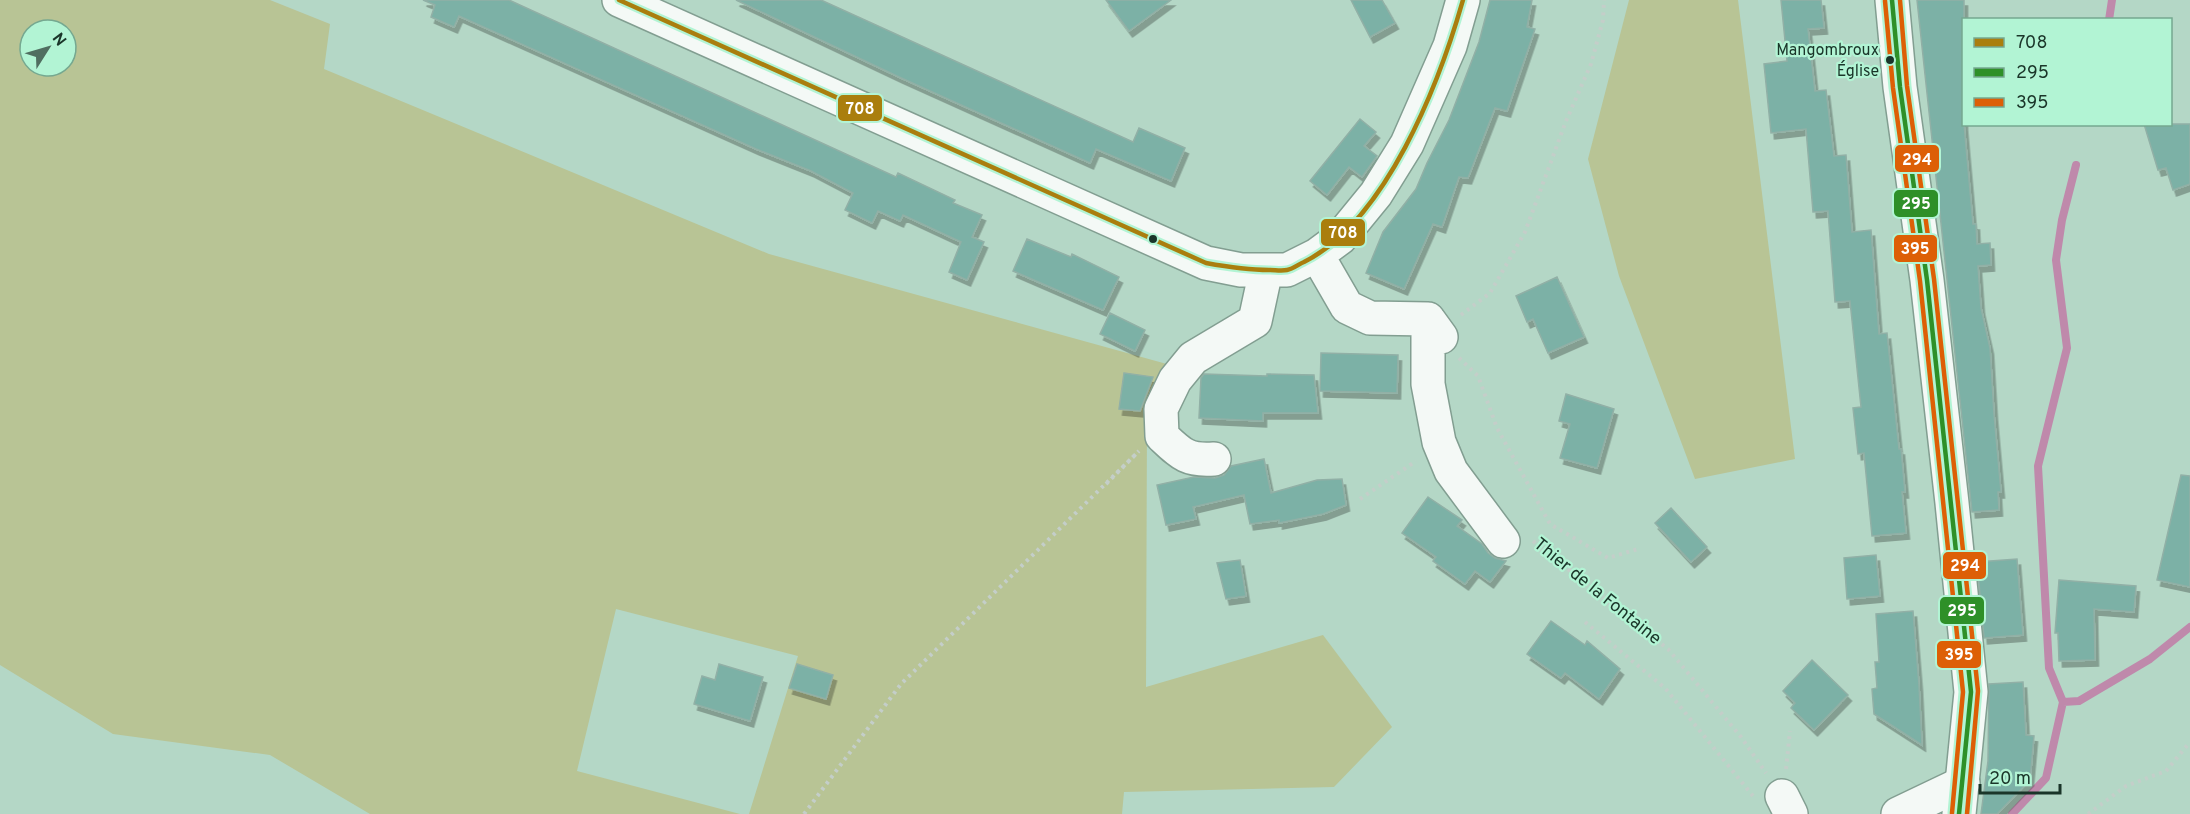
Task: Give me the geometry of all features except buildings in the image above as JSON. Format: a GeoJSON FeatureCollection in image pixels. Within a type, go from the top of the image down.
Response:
{"type":"FeatureCollection","features":[{"type":"Feature","properties":{"kind":"street"},"geometry":{"type":"LineString","coordinates":[[619,0],[1206,263],[1241,270],[1287,270],[1317,255],[1340,238],[1376,194],[1407,144],[1450,46],[1463,0]]}},
{"type":"Feature","properties":{"kind":"street"},"geometry":{"type":"LineString","coordinates":[[1892,0],[1900,87],[1928,292],[1951,491],[1971,692],[1961,799],[1898,814]]}},
{"type":"Feature","properties":{"kind":"street"},"geometry":{"type":"LineString","coordinates":[[1317,255],[1347,307],[1370,318],[1428,319]]}},
{"type":"Feature","properties":{"kind":"street"},"geometry":{"type":"LineString","coordinates":[[1214,459],[1200,460],[1183,456],[1162,436],[1161,409],[1175,380],[1193,358],[1255,321],[1266,270]]}},
{"type":"Feature","properties":{"kind":"street"},"geometry":{"type":"LineString","coordinates":[[1428,319],[1450,356]]}},
{"type":"Feature","properties":{"kind":"street"},"geometry":{"type":"LineString","coordinates":[[1428,319],[1428,384],[1439,442],[1451,471],[1517,540]]}},
{"type":"Feature","properties":{"kind":"path"},"geometry":{"type":"LineString","coordinates":[[1490,293],[1525,232],[1566,121],[1591,64],[1604,20],[1604,0]]}},
{"type":"Feature","properties":{"kind":"path"},"geometry":{"type":"LineString","coordinates":[[1450,356],[1478,376],[1497,428],[1550,524],[1608,558],[1638,549]]}},
{"type":"Feature","properties":{"kind":"path"},"geometry":{"type":"LineString","coordinates":[[1106,484],[1162,429]]}},
{"type":"Feature","properties":{"kind":"path"},"geometry":{"type":"LineString","coordinates":[[804,814],[901,684],[1162,429]]}},
{"type":"Feature","properties":{"kind":"path"},"geometry":{"type":"LineString","coordinates":[[1360,499],[1406,469],[1439,442]]}},
{"type":"Feature","properties":{"kind":"path","name":"Thier de la Fontaine"},"geometry":{"type":"LineString","coordinates":[[1517,540],[1539,548],[1668,649],[1742,737],[1776,803]]}},
{"type":"Feature","properties":{"kind":"path"},"geometry":{"type":"LineString","coordinates":[[1585,622],[1665,688],[1776,803]]}},
{"type":"Feature","properties":{"kind":"path"},"geometry":{"type":"LineString","coordinates":[[1776,803],[1790,731]]}},
{"type":"Feature","properties":{"kind":"path"},"geometry":{"type":"LineString","coordinates":[[2088,814],[2126,786],[2166,771],[2190,742]]}},
{"type":"Feature","properties":{"kind":"green space"},"geometry":{"type":"Polygon","coordinates":[[[0,0],[270,0],[330,24],[324,69],[769,254],[1174,366],[1147,420],[1146,687],[1323,635],[1392,727],[1334,787],[1124,792],[1122,814],[749,814],[798,656],[616,609],[577,771],[740,814],[370,814],[270,755],[113,734],[0,665],[0,0]]]}},
{"type":"Feature","properties":{"kind":"green space"},"geometry":{"type":"Polygon","coordinates":[[[1629,0],[1738,0],[1795,459],[1695,479],[1619,276],[1588,159],[1629,0]]]}},
{"type":"Feature","properties":{"kind":"waterway"},"geometry":{"type":"LineString","coordinates":[[2109,18],[2112,0]]}},
{"type":"Feature","properties":{"kind":"waterway"},"geometry":{"type":"LineString","coordinates":[[2012,814],[2046,778],[2063,702],[2049,668],[2038,466],[2067,348],[2056,260],[2062,220],[2076,165]]}},
{"type":"Feature","properties":{"kind":"waterway"},"geometry":{"type":"LineString","coordinates":[[2063,702],[2079,701],[2150,659],[2190,627]]}},
{"type":"Feature","properties":{"kind":"transit line","name":"708"},"geometry":{"type":"LineString","coordinates":[[619,0],[1206,263],[1245,269],[1281,270],[1294,268],[1333,242],[1360,216],[1384,183],[1424,109],[1440,71],[1463,0]]}},
{"type":"Feature","properties":{"kind":"transit line","name":"295"},"geometry":{"type":"LineString","coordinates":[[1892,0],[1900,87],[1927,280],[1971,692],[1959,814]]}},
{"type":"Feature","properties":{"kind":"transit line","name":"294"},"geometry":{"type":"LineString","coordinates":[[1900,0],[1907,86],[1934,279],[1978,691],[1967,814]]}},
{"type":"Feature","properties":{"kind":"transit line","name":"395"},"geometry":{"type":"LineString","coordinates":[[1885,1],[1893,88],[1920,281],[1963,692],[1952,813]]}},
{"type":"Feature","properties":{"kind":"place","name":"Mangombroux Église"},"geometry":{"type":"Point","coordinates":[1890,60]}}]}
